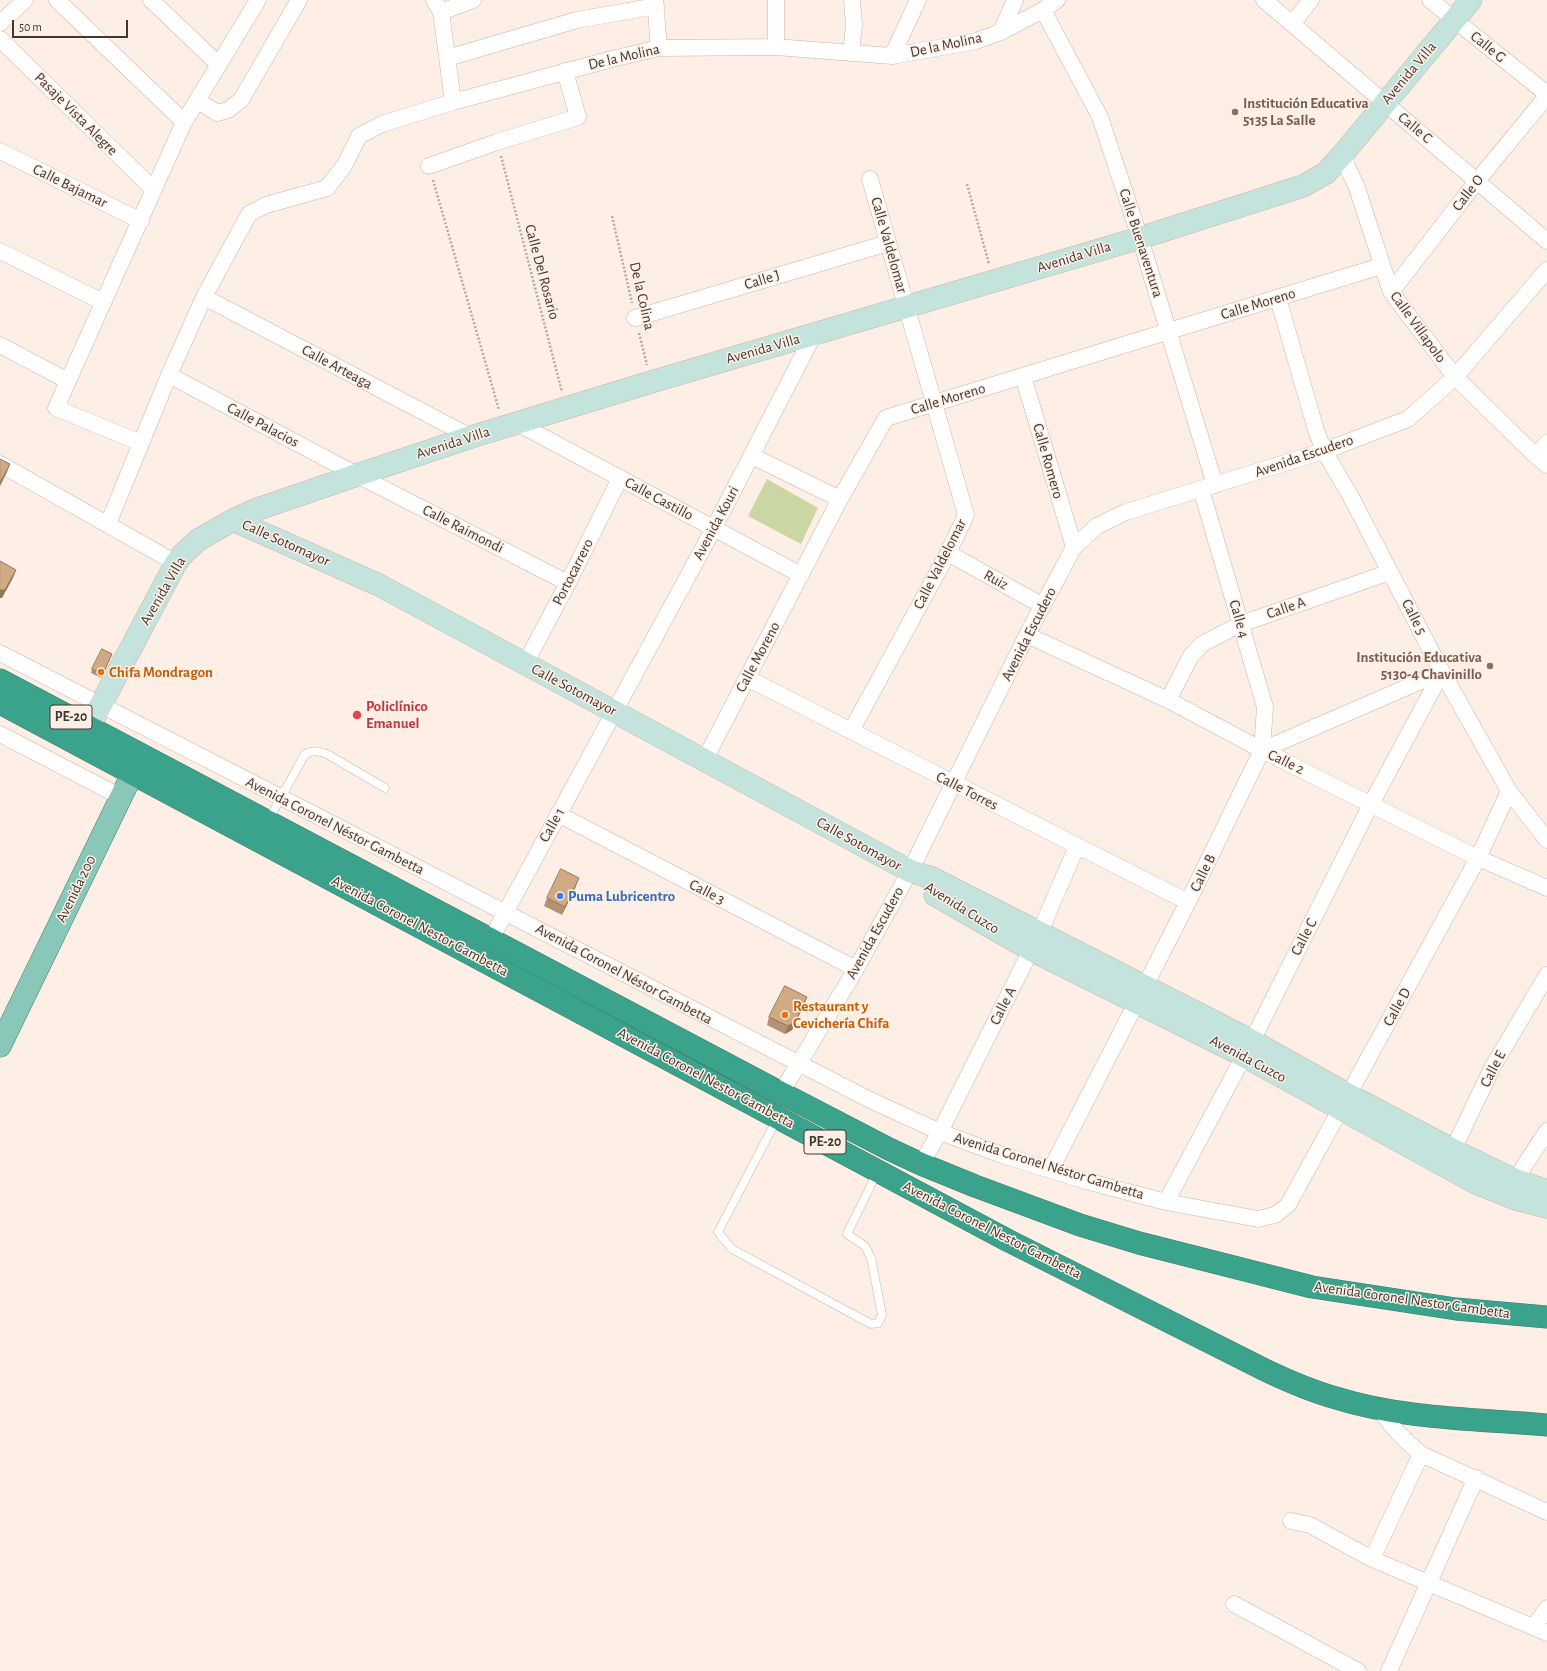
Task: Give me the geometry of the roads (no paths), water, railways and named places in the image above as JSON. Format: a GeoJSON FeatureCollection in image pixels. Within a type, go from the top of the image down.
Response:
{"type":"FeatureCollection","features":[{"type":"Feature","properties":{"kind":"highway","name":"Avenida Coronel Nestor Gambetta"},"geometry":{"type":"LineString","coordinates":[[0,680],[89,727],[137,764],[778,1117],[1007,1240],[1265,1370],[1304,1388],[1337,1399],[1380,1409],[1447,1417],[1547,1425]]}},
{"type":"Feature","properties":{"kind":"highway","name":"Avenida Coronel Nestor Gambetta"},"geometry":{"type":"LineString","coordinates":[[0,703],[268,822],[781,1094],[889,1149],[974,1186],[1080,1225],[1187,1256],[1305,1285],[1380,1299],[1456,1309],[1547,1317]]}},
{"type":"Feature","properties":{"kind":"main road","name":"Avenida 200"},"geometry":{"type":"LineString","coordinates":[[0,1046],[137,764]]}},
{"type":"Feature","properties":{"kind":"street"},"geometry":{"type":"LineString","coordinates":[[0,23],[25,0]]}},
{"type":"Feature","properties":{"kind":"street"},"geometry":{"type":"LineString","coordinates":[[57,0],[184,122]]}},
{"type":"Feature","properties":{"kind":"street"},"geometry":{"type":"LineString","coordinates":[[151,0],[218,64]]}},
{"type":"Feature","properties":{"kind":"street"},"geometry":{"type":"LineString","coordinates":[[197,100],[217,113],[228,110],[241,100],[299,0]]}},
{"type":"Feature","properties":{"kind":"street"},"geometry":{"type":"LineString","coordinates":[[452,102],[447,58],[438,6],[473,0]]}},
{"type":"Feature","properties":{"kind":"street"},"geometry":{"type":"LineString","coordinates":[[776,0],[776,47]]}},
{"type":"Feature","properties":{"kind":"street"},"geometry":{"type":"LineString","coordinates":[[851,53],[854,26],[852,0]]}},
{"type":"Feature","properties":{"kind":"street"},"geometry":{"type":"LineString","coordinates":[[892,56],[918,0]]}},
{"type":"Feature","properties":{"kind":"street"},"geometry":{"type":"LineString","coordinates":[[1001,32],[1015,0]]}},
{"type":"Feature","properties":{"kind":"street","name":"De la Molina"},"geometry":{"type":"LineString","coordinates":[[204,297],[249,214],[266,205],[328,188],[344,166],[359,136],[382,124],[452,102],[565,71],[659,48],[776,47],[892,56],[976,41],[1001,32],[1043,10],[1056,0]]}},
{"type":"Feature","properties":{"kind":"street","name":"Calle C"},"geometry":{"type":"LineString","coordinates":[[1264,0],[1547,241]]}},
{"type":"Feature","properties":{"kind":"street"},"geometry":{"type":"LineString","coordinates":[[1292,24],[1311,0]]}},
{"type":"Feature","properties":{"kind":"street","name":"Calle G"},"geometry":{"type":"LineString","coordinates":[[1430,0],[1547,95]]}},
{"type":"Feature","properties":{"kind":"street","name":"Avenida Villa"},"geometry":{"type":"LineString","coordinates":[[89,727],[176,563],[198,540],[234,520],[254,510],[471,437],[1140,238],[1303,186],[1326,173],[1471,0]]}},
{"type":"Feature","properties":{"kind":"street"},"geometry":{"type":"LineString","coordinates":[[141,442],[56,408],[184,122],[253,3]]}},
{"type":"Feature","properties":{"kind":"street"},"geometry":{"type":"LineString","coordinates":[[447,58],[577,20],[655,3],[659,48]]}},
{"type":"Feature","properties":{"kind":"street","name":"Calle Buenaventura"},"geometry":{"type":"LineString","coordinates":[[1043,10],[1100,117],[1169,331],[1208,487]]}},
{"type":"Feature","properties":{"kind":"street","name":"Pasaje Vista Alegre"},"geometry":{"type":"LineString","coordinates":[[0,38],[153,189]]}},
{"type":"Feature","properties":{"kind":"street"},"geometry":{"type":"LineString","coordinates":[[429,166],[497,142],[578,118],[565,71]]}},
{"type":"Feature","properties":{"kind":"street","name":"Calle O"},"geometry":{"type":"LineString","coordinates":[[1391,292],[1477,181],[1547,95]]}},
{"type":"Feature","properties":{"kind":"street","name":"Calle Bajamar"},"geometry":{"type":"LineString","coordinates":[[0,151],[140,221]]}},
{"type":"Feature","properties":{"kind":"street","name":"Calle Villapolo"},"geometry":{"type":"LineString","coordinates":[[1342,155],[1357,188],[1381,266],[1391,292],[1455,377],[1541,460]]}},
{"type":"Feature","properties":{"kind":"street","name":"Calle Valdelomar"},"geometry":{"type":"LineString","coordinates":[[851,731],[948,553],[966,515],[870,179]]}},
{"type":"Feature","properties":{"kind":"street","name":"Calle J"},"geometry":{"type":"LineString","coordinates":[[635,318],[888,242]]}},
{"type":"Feature","properties":{"kind":"street"},"geometry":{"type":"LineString","coordinates":[[0,251],[103,302]]}},
{"type":"Feature","properties":{"kind":"street","name":"Calle Moreno"},"geometry":{"type":"LineString","coordinates":[[704,761],[840,499],[886,418],[934,402],[1381,266]]}},
{"type":"Feature","properties":{"kind":"street","name":"Avenida Escudero"},"geometry":{"type":"LineString","coordinates":[[781,1094],[856,969],[910,871],[1027,635],[1074,547],[1097,526],[1126,512],[1324,451],[1408,419],[1455,377],[1547,270]]}},
{"type":"Feature","properties":{"kind":"street"},"geometry":{"type":"LineString","coordinates":[[108,524],[169,375],[204,297]]}},
{"type":"Feature","properties":{"kind":"street","name":"Calle Arteaga"},"geometry":{"type":"LineString","coordinates":[[204,297],[471,437]]}},
{"type":"Feature","properties":{"kind":"street","name":"Calle 5"},"geometry":{"type":"LineString","coordinates":[[1278,298],[1316,430],[1324,451],[1350,495],[1442,672],[1509,791],[1547,840]]}},
{"type":"Feature","properties":{"kind":"street","name":"Avenida Kouri"},"geometry":{"type":"LineString","coordinates":[[615,711],[714,528],[814,334]]}},
{"type":"Feature","properties":{"kind":"street"},"geometry":{"type":"LineString","coordinates":[[0,345],[68,381]]}},
{"type":"Feature","properties":{"kind":"street","name":"Calle Palacios"},"geometry":{"type":"LineString","coordinates":[[169,375],[357,475]]}},
{"type":"Feature","properties":{"kind":"street","name":"Calle Romero"},"geometry":{"type":"LineString","coordinates":[[1023,376],[1074,547]]}},
{"type":"Feature","properties":{"kind":"street","name":"Calle Castillo"},"geometry":{"type":"LineString","coordinates":[[510,425],[620,478],[801,575]]}},
{"type":"Feature","properties":{"kind":"street"},"geometry":{"type":"LineString","coordinates":[[1541,460],[1547,443]]}},
{"type":"Feature","properties":{"kind":"street"},"geometry":{"type":"LineString","coordinates":[[752,456],[840,499]]}},
{"type":"Feature","properties":{"kind":"street"},"geometry":{"type":"LineString","coordinates":[[0,464],[176,563]]}},
{"type":"Feature","properties":{"kind":"street","name":"Calle Raimondi"},"geometry":{"type":"LineString","coordinates":[[357,475],[568,583]]}},
{"type":"Feature","properties":{"kind":"street","name":"Portocarrero"},"geometry":{"type":"LineString","coordinates":[[525,664],[568,583],[620,478]]}},
{"type":"Feature","properties":{"kind":"street","name":"Calle 4"},"geometry":{"type":"LineString","coordinates":[[1208,487],[1241,624],[1265,707],[1262,750]]}},
{"type":"Feature","properties":{"kind":"street","name":"Calle Sotomayor"},"geometry":{"type":"LineString","coordinates":[[234,520],[379,585],[910,871]]}},
{"type":"Feature","properties":{"kind":"street","name":"Ruiz"},"geometry":{"type":"LineString","coordinates":[[948,553],[1043,606]]}},
{"type":"Feature","properties":{"kind":"street","name":"Calle A"},"geometry":{"type":"LineString","coordinates":[[1168,700],[1191,656],[1202,644],[1241,624],[1390,572]]}},
{"type":"Feature","properties":{"kind":"street","name":"Calle 2"},"geometry":{"type":"LineString","coordinates":[[1027,635],[1168,700],[1262,750],[1478,858],[1547,888]]}},
{"type":"Feature","properties":{"kind":"street","name":"Avenida Coronel Néstor Gambetta"},"geometry":{"type":"LineString","coordinates":[[0,653],[505,912],[799,1065],[940,1132],[1002,1155],[1086,1181],[1166,1202],[1258,1219],[1275,1215]]}},
{"type":"Feature","properties":{"kind":"street"},"geometry":{"type":"LineString","coordinates":[[1262,750],[1442,672]]}},
{"type":"Feature","properties":{"kind":"street","name":"Calle C"},"geometry":{"type":"LineString","coordinates":[[1166,1202],[1248,1048],[1371,804],[1442,672]]}},
{"type":"Feature","properties":{"kind":"street","name":"Calle Torres"},"geometry":{"type":"LineString","coordinates":[[747,678],[1188,902]]}},
{"type":"Feature","properties":{"kind":"street","name":"Calle 1"},"geometry":{"type":"LineString","coordinates":[[491,939],[615,711]]}},
{"type":"Feature","properties":{"kind":"street","name":"Avenida 200"},"geometry":{"type":"LineString","coordinates":[[137,764],[152,732]]}},
{"type":"Feature","properties":{"kind":"street"},"geometry":{"type":"LineString","coordinates":[[0,734],[121,797]]}},
{"type":"Feature","properties":{"kind":"street","name":"Calle B"},"geometry":{"type":"LineString","coordinates":[[1051,1169],[1188,902],[1262,750]]}},
{"type":"Feature","properties":{"kind":"street","name":"Calle D"},"geometry":{"type":"LineString","coordinates":[[1275,1215],[1288,1205],[1345,1102],[1478,858],[1509,791]]}},
{"type":"Feature","properties":{"kind":"street","name":"Calle 3"},"geometry":{"type":"LineString","coordinates":[[558,814],[856,969]]}},
{"type":"Feature","properties":{"kind":"street","name":"Calle A"},"geometry":{"type":"LineString","coordinates":[[921,1164],[940,1132],[1035,942],[1077,846]]}},
{"type":"Feature","properties":{"kind":"street","name":"Avenida Cuzco"},"geometry":{"type":"LineString","coordinates":[[910,871],[928,891],[1035,942],[1248,1048],[1448,1157],[1502,1194],[1547,1207]]}},
{"type":"Feature","properties":{"kind":"street","name":"Calle E"},"geometry":{"type":"LineString","coordinates":[[1448,1157],[1492,1068],[1547,975]]}},
{"type":"Feature","properties":{"kind":"street"},"geometry":{"type":"LineString","coordinates":[[1515,1180],[1547,1131]]}},
{"type":"Feature","properties":{"kind":"street","name":"Avenida Cuzco"},"geometry":{"type":"LineString","coordinates":[[1448,1157],[1547,1191]]}},
{"type":"Feature","properties":{"kind":"street"},"geometry":{"type":"LineString","coordinates":[[1380,1409],[1385,1417],[1411,1446],[1421,1454],[1547,1512]]}},
{"type":"Feature","properties":{"kind":"street"},"geometry":{"type":"LineString","coordinates":[[1372,1559],[1421,1454]]}},
{"type":"Feature","properties":{"kind":"street"},"geometry":{"type":"LineString","coordinates":[[1389,1671],[1476,1478]]}},
{"type":"Feature","properties":{"kind":"street"},"geometry":{"type":"LineString","coordinates":[[1291,1521],[1310,1525],[1372,1559],[1428,1584],[1541,1630],[1547,1608]]}},
{"type":"Feature","properties":{"kind":"street"},"geometry":{"type":"LineString","coordinates":[[1234,1604],[1358,1671]]}},
{"type":"Feature","properties":{"kind":"lane"},"geometry":{"type":"LineString","coordinates":[[268,822],[304,754],[311,751],[318,751],[327,754],[385,788]]}},
{"type":"Feature","properties":{"kind":"lane"},"geometry":{"type":"LineString","coordinates":[[778,1117],[718,1232],[732,1248],[871,1324],[878,1323],[882,1315],[871,1258],[865,1246],[847,1234],[878,1170]]}},
{"type":"Feature","properties":{"kind":"place","name":"Institución Educativa 5135 La Salle"},"geometry":{"type":"Point","coordinates":[1235,112]}},
{"type":"Feature","properties":{"kind":"place","name":"Institución Educativa 5130-4 Chavinillo"},"geometry":{"type":"Point","coordinates":[1490,666]}},
{"type":"Feature","properties":{"kind":"place","name":"Chifa Mondragon"},"geometry":{"type":"Point","coordinates":[101,672]}},
{"type":"Feature","properties":{"kind":"place","name":"Policlínico Emanuel"},"geometry":{"type":"Point","coordinates":[357,715]}},
{"type":"Feature","properties":{"kind":"place","name":"Puma Lubricentro"},"geometry":{"type":"Point","coordinates":[560,896]}},
{"type":"Feature","properties":{"kind":"place","name":"Restaurant y Cevichería Chifa"},"geometry":{"type":"Point","coordinates":[785,1015]}}]}
